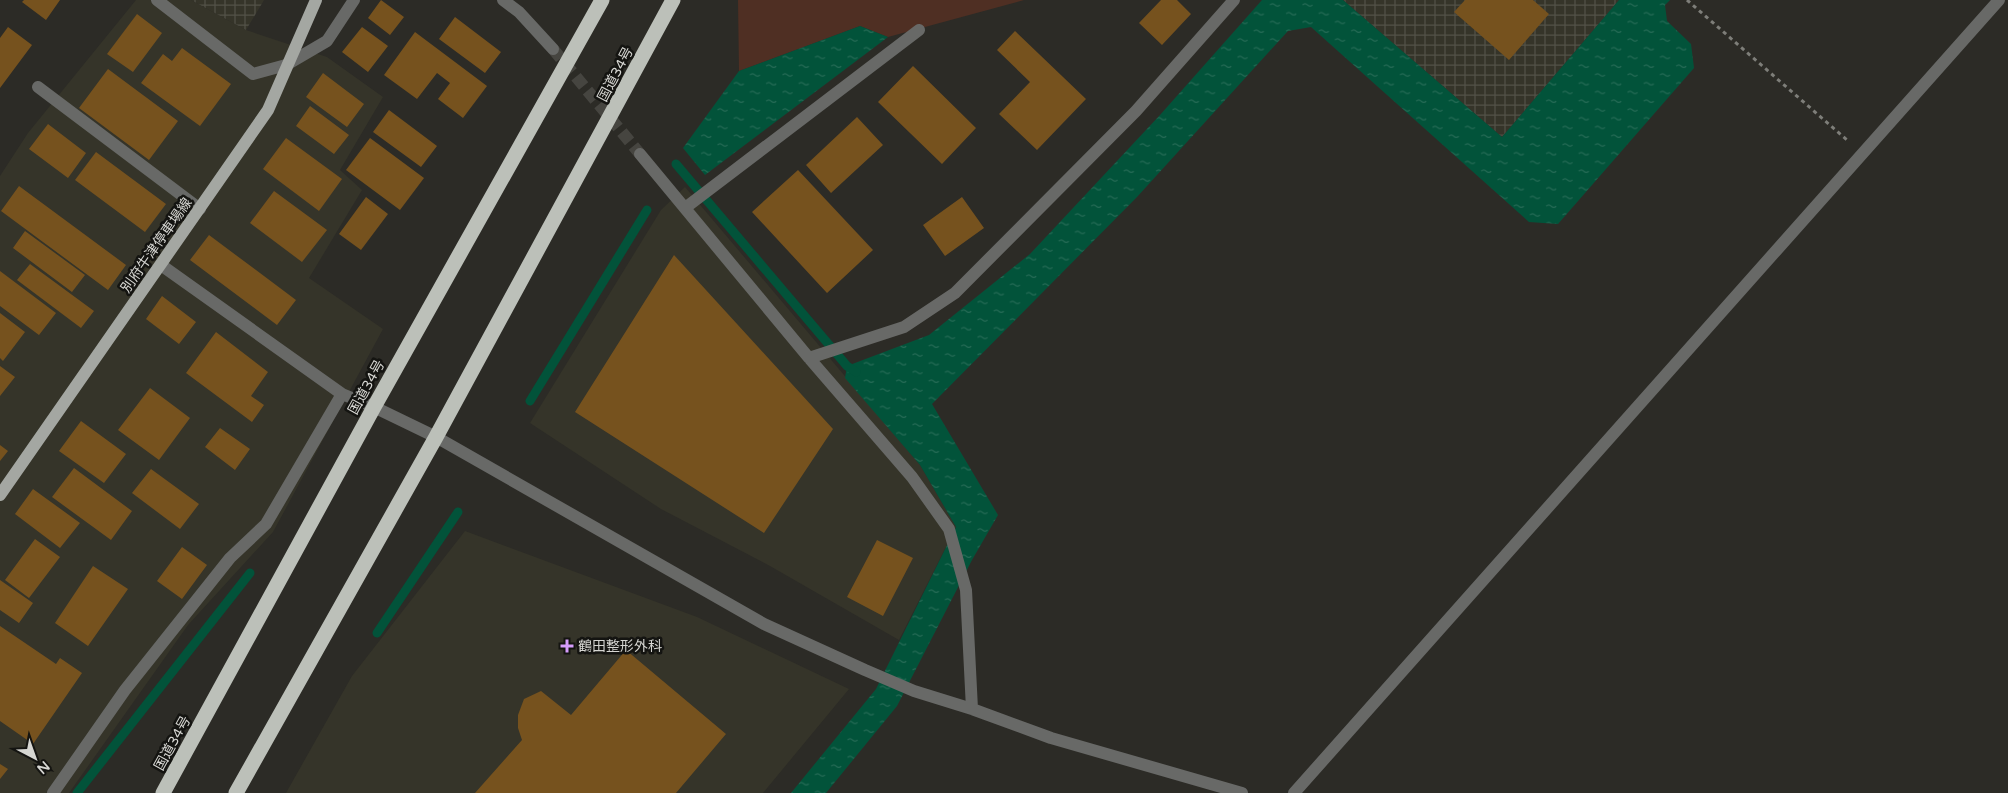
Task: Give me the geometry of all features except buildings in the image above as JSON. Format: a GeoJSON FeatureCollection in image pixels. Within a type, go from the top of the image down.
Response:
{"type":"FeatureCollection","features":[{"type":"Feature","properties":{"kind":"highway","name":"国道34号"},"geometry":{"type":"LineString","coordinates":[[163,793],[374,406],[602,0]]}},
{"type":"Feature","properties":{"kind":"highway","name":"国道34号"},"geometry":{"type":"LineString","coordinates":[[236,793],[436,437],[673,0]]}},
{"type":"Feature","properties":{"kind":"main road","name":"別府牛津停車場線"},"geometry":{"type":"LineString","coordinates":[[0,495],[268,110],[316,0]]}},
{"type":"Feature","properties":{"kind":"street"},"geometry":{"type":"LineString","coordinates":[[157,0],[253,74],[286,65],[327,41],[354,0]]}},
{"type":"Feature","properties":{"kind":"street"},"geometry":{"type":"LineString","coordinates":[[503,0],[518,12],[553,49]]}},
{"type":"Feature","properties":{"kind":"street"},"geometry":{"type":"LineString","coordinates":[[809,358],[904,327],[955,293],[1136,111],[1234,0]]}},
{"type":"Feature","properties":{"kind":"street"},"geometry":{"type":"LineString","coordinates":[[1294,793],[1999,0]]}},
{"type":"Feature","properties":{"kind":"street"},"geometry":{"type":"LineString","coordinates":[[685,208],[918,30]]}},
{"type":"Feature","properties":{"kind":"street"},"geometry":{"type":"LineString","coordinates":[[38,87],[200,209]]}},
{"type":"Feature","properties":{"kind":"street"},"geometry":{"type":"LineString","coordinates":[[640,154],[809,358],[912,476],[949,529],[966,590],[972,709]]}},
{"type":"Feature","properties":{"kind":"street"},"geometry":{"type":"LineString","coordinates":[[161,264],[342,394],[374,406],[436,437],[764,624],[914,691],[972,709],[1050,738],[1242,793]]}},
{"type":"Feature","properties":{"kind":"street"},"geometry":{"type":"LineString","coordinates":[[53,793],[97,729],[150,659],[230,558],[266,524],[342,394]]}},
{"type":"Feature","properties":{"kind":"path"},"geometry":{"type":"LineString","coordinates":[[1687,0],[1863,153]]}},
{"type":"Feature","properties":{"kind":"shaded area"},"geometry":{"type":"Polygon","coordinates":[[[136,0],[191,0],[246,30],[327,57],[383,97],[340,170],[362,190],[309,278],[383,329],[273,532],[188,625],[69,793],[0,793],[0,176],[28,133],[136,0]]]}},
{"type":"Feature","properties":{"kind":"shaded area"},"geometry":{"type":"Polygon","coordinates":[[[191,0],[264,0],[246,30],[191,0]]]}},
{"type":"Feature","properties":{"kind":"shaded area"},"geometry":{"type":"Polygon","coordinates":[[[738,0],[1024,0],[888,37],[860,26],[739,71],[738,0]]]}},
{"type":"Feature","properties":{"kind":"shaded area"},"geometry":{"type":"Polygon","coordinates":[[[1343,0],[1619,0],[1502,137],[1343,0]]]}},
{"type":"Feature","properties":{"kind":"shaded area"},"geometry":{"type":"Polygon","coordinates":[[[685,187],[920,465],[956,527],[899,640],[770,566],[661,509],[530,423],[661,210],[685,187]]]}},
{"type":"Feature","properties":{"kind":"shaded area","name":"鶴田整形外科"},"geometry":{"type":"Polygon","coordinates":[[[465,531],[697,617],[849,689],[763,793],[286,793],[352,676],[465,531]]]}},
{"type":"Feature","properties":{"kind":"water"},"geometry":{"type":"Polygon","coordinates":[[[1262,0],[1343,0],[1502,137],[1619,0],[1670,0],[1665,5],[1667,21],[1691,44],[1694,68],[1558,224],[1529,222],[1311,27],[1288,31],[1137,197],[932,404],[998,515],[972,560],[897,706],[826,793],[791,793],[876,689],[956,527],[920,465],[845,378],[847,366],[929,335],[1030,254],[1160,115],[1262,0]]]}},
{"type":"Feature","properties":{"kind":"water"},"geometry":{"type":"Polygon","coordinates":[[[860,26],[888,37],[705,175],[683,148],[739,71],[860,26]]]}},
{"type":"Feature","properties":{"kind":"waterway"},"geometry":{"type":"LineString","coordinates":[[676,164],[847,366],[856,372]]}},
{"type":"Feature","properties":{"kind":"waterway"},"geometry":{"type":"LineString","coordinates":[[530,401],[647,210]]}},
{"type":"Feature","properties":{"kind":"waterway"},"geometry":{"type":"LineString","coordinates":[[377,633],[458,512]]}},
{"type":"Feature","properties":{"kind":"waterway"},"geometry":{"type":"LineString","coordinates":[[77,793],[250,573]]}},
{"type":"Feature","properties":{"kind":"tunnel"},"geometry":{"type":"LineString","coordinates":[[553,49],[640,154]]}},
{"type":"Feature","properties":{"kind":"place","name":"鶴田整形外科"},"geometry":{"type":"Point","coordinates":[567,646]}}]}
